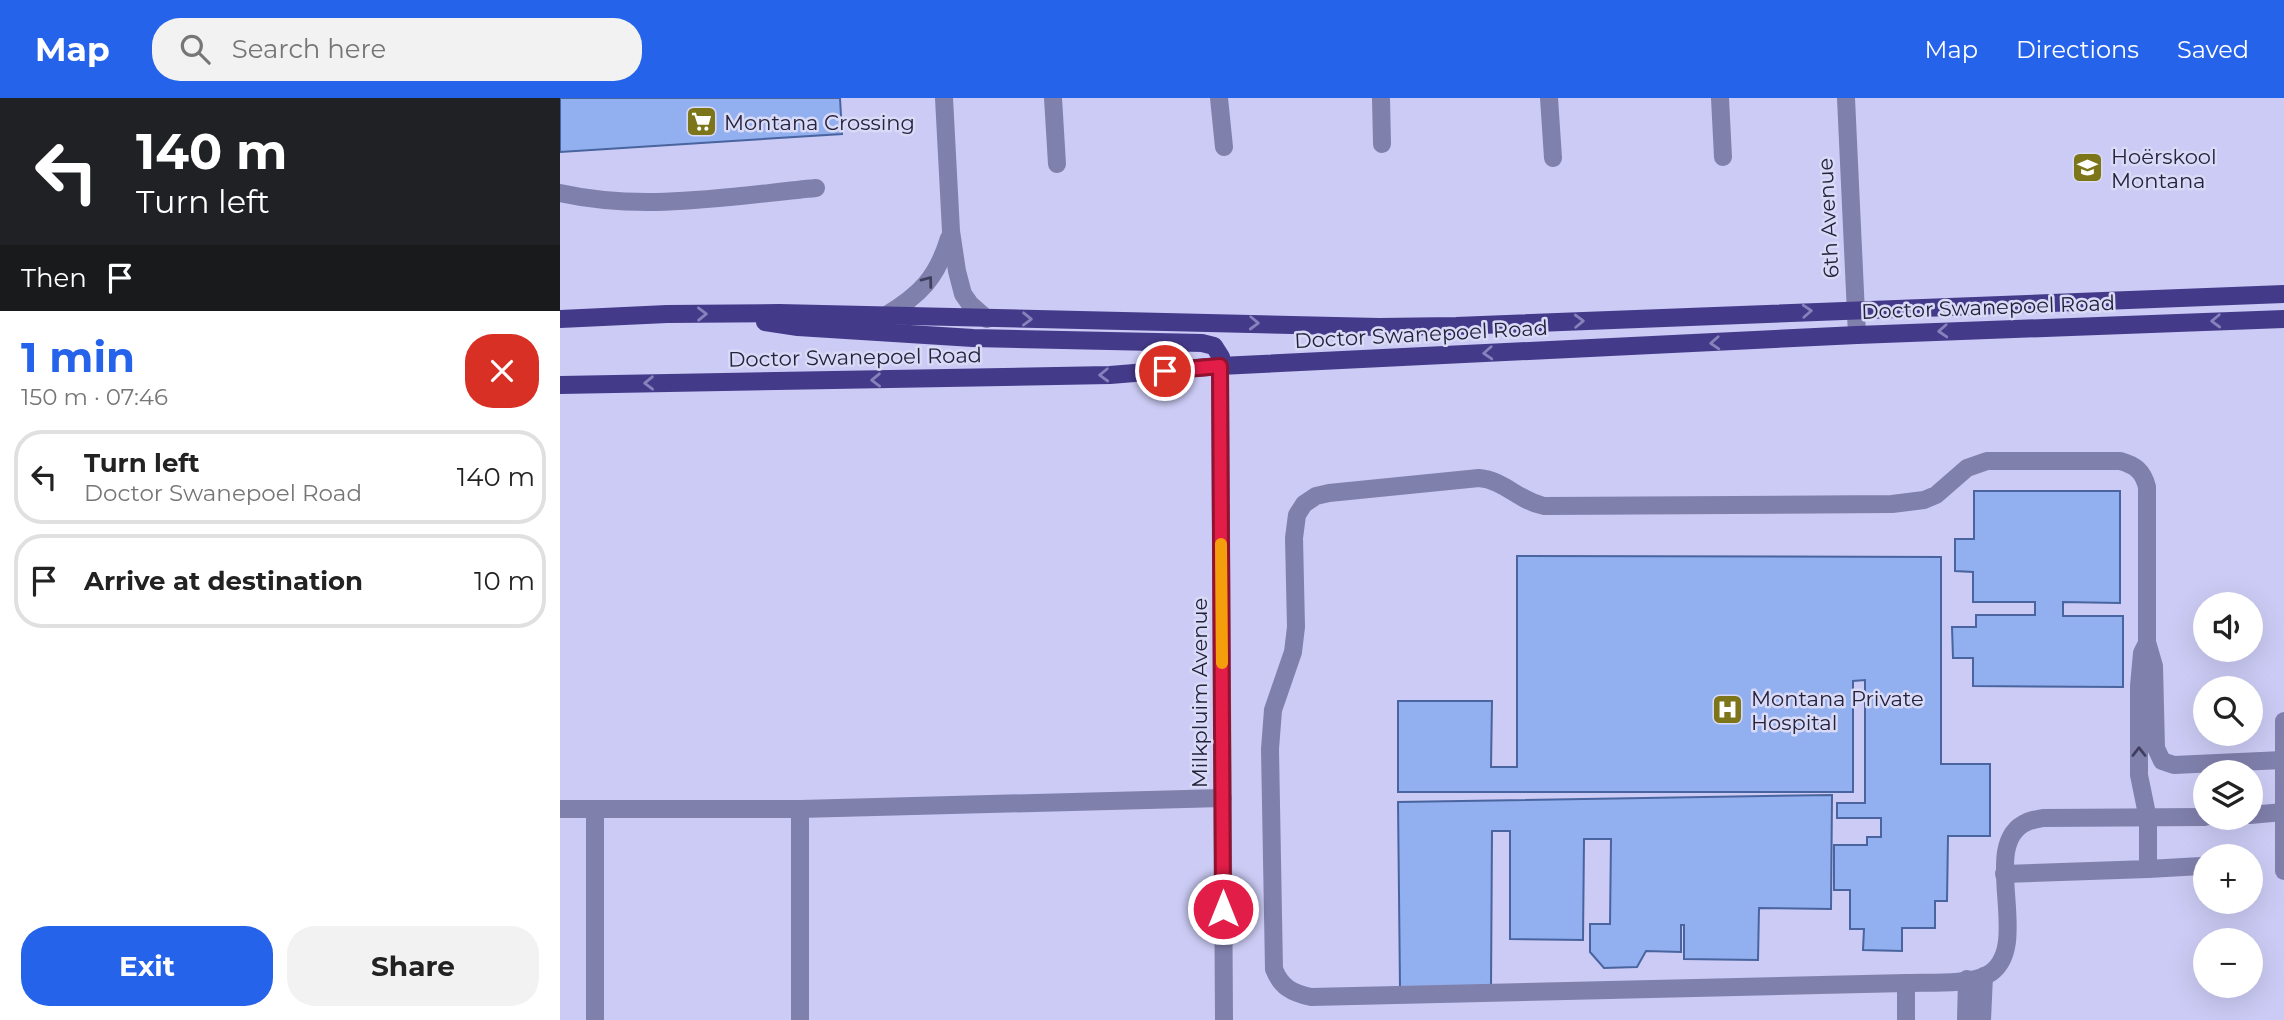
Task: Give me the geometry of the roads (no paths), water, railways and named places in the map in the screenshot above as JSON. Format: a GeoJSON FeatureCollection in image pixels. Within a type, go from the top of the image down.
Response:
{"type":"FeatureCollection","features":[{"type":"Feature","properties":{"kind":"main road","name":"Doctor Swanepoel Road"},"geometry":{"type":"LineString","coordinates":[[560,318],[738,314],[1456,326],[2284,294]]}},
{"type":"Feature","properties":{"kind":"main road"},"geometry":{"type":"LineString","coordinates":[[738,314],[772,324],[798,327],[987,338],[1202,343],[1214,346],[1221,357],[1220,366]]}},
{"type":"Feature","properties":{"kind":"main road","name":"Doctor Swanepoel Road"},"geometry":{"type":"LineString","coordinates":[[560,385],[1110,375],[1220,366],[1857,335],[2284,319]]}},
{"type":"Feature","properties":{"kind":"street"},"geometry":{"type":"LineString","coordinates":[[944,98],[951,231],[957,271],[963,293],[970,304],[987,319]]}},
{"type":"Feature","properties":{"kind":"street"},"geometry":{"type":"LineString","coordinates":[[1053,98],[1058,164]]}},
{"type":"Feature","properties":{"kind":"street"},"geometry":{"type":"LineString","coordinates":[[1219,98],[1224,147]]}},
{"type":"Feature","properties":{"kind":"street"},"geometry":{"type":"LineString","coordinates":[[1381,98],[1382,144]]}},
{"type":"Feature","properties":{"kind":"street"},"geometry":{"type":"LineString","coordinates":[[1549,98],[1553,158]]}},
{"type":"Feature","properties":{"kind":"street"},"geometry":{"type":"LineString","coordinates":[[1720,98],[1723,157]]}},
{"type":"Feature","properties":{"kind":"street","name":"6th Avenue"},"geometry":{"type":"LineString","coordinates":[[1846,98],[1857,335]]}},
{"type":"Feature","properties":{"kind":"street"},"geometry":{"type":"LineString","coordinates":[[560,192],[630,202],[690,200],[816,188]]}},
{"type":"Feature","properties":{"kind":"street"},"geometry":{"type":"LineString","coordinates":[[885,316],[911,301],[928,283],[943,259],[951,231]]}},
{"type":"Feature","properties":{"kind":"street","name":"Milkpluim Avenue"},"geometry":{"type":"LineString","coordinates":[[1220,366],[1224,1020]]}},
{"type":"Feature","properties":{"kind":"street"},"geometry":{"type":"LineString","coordinates":[[2193,817],[2043,818],[2024,822],[2012,836],[2006,852],[2005,957],[1997,968],[1975,978],[1906,983],[1311,997],[1288,989],[1278,980],[1273,969],[1270,749],[1273,710],[1293,652],[1296,627],[1294,538],[1297,515],[1304,504],[1316,496],[1329,493],[1479,478],[1500,483],[1523,500],[1544,506],[1892,504],[1924,500],[1936,495],[1967,468],[1987,461],[2120,461],[2132,464],[2138,469],[2145,477],[2147,486],[2147,642],[2154,666],[2156,748],[2162,761],[2174,765],[2283,760]]}},
{"type":"Feature","properties":{"kind":"street"},"geometry":{"type":"LineString","coordinates":[[2147,642],[2142,653],[2139,686],[2138,775],[2148,819],[2148,869]]}},
{"type":"Feature","properties":{"kind":"street"},"geometry":{"type":"LineString","coordinates":[[2284,721],[2284,872]]}},
{"type":"Feature","properties":{"kind":"street"},"geometry":{"type":"LineString","coordinates":[[560,809],[800,809],[1223,797]]}},
{"type":"Feature","properties":{"kind":"street"},"geometry":{"type":"LineString","coordinates":[[595,809],[595,1020]]}},
{"type":"Feature","properties":{"kind":"street"},"geometry":{"type":"LineString","coordinates":[[800,809],[800,1020]]}},
{"type":"Feature","properties":{"kind":"street"},"geometry":{"type":"LineString","coordinates":[[2263,814],[2283,813]]}},
{"type":"Feature","properties":{"kind":"street"},"geometry":{"type":"LineString","coordinates":[[2004,874],[2193,866]]}},
{"type":"Feature","properties":{"kind":"street"},"geometry":{"type":"LineString","coordinates":[[1966,1020],[1975,978]]}},
{"type":"Feature","properties":{"kind":"street"},"geometry":{"type":"LineString","coordinates":[[1975,978],[1982,1020]]}},
{"type":"Feature","properties":{"kind":"street"},"geometry":{"type":"LineString","coordinates":[[1906,983],[1906,1020]]}},
{"type":"Feature","properties":{"kind":"place","name":"Montana Crossing"},"geometry":{"type":"Point","coordinates":[701,122]}},
{"type":"Feature","properties":{"kind":"place","name":"Hoërskool Montana"},"geometry":{"type":"Point","coordinates":[2088,168]}},
{"type":"Feature","properties":{"kind":"place","name":"Montana Private Hospital"},"geometry":{"type":"Point","coordinates":[1728,710]}}]}
